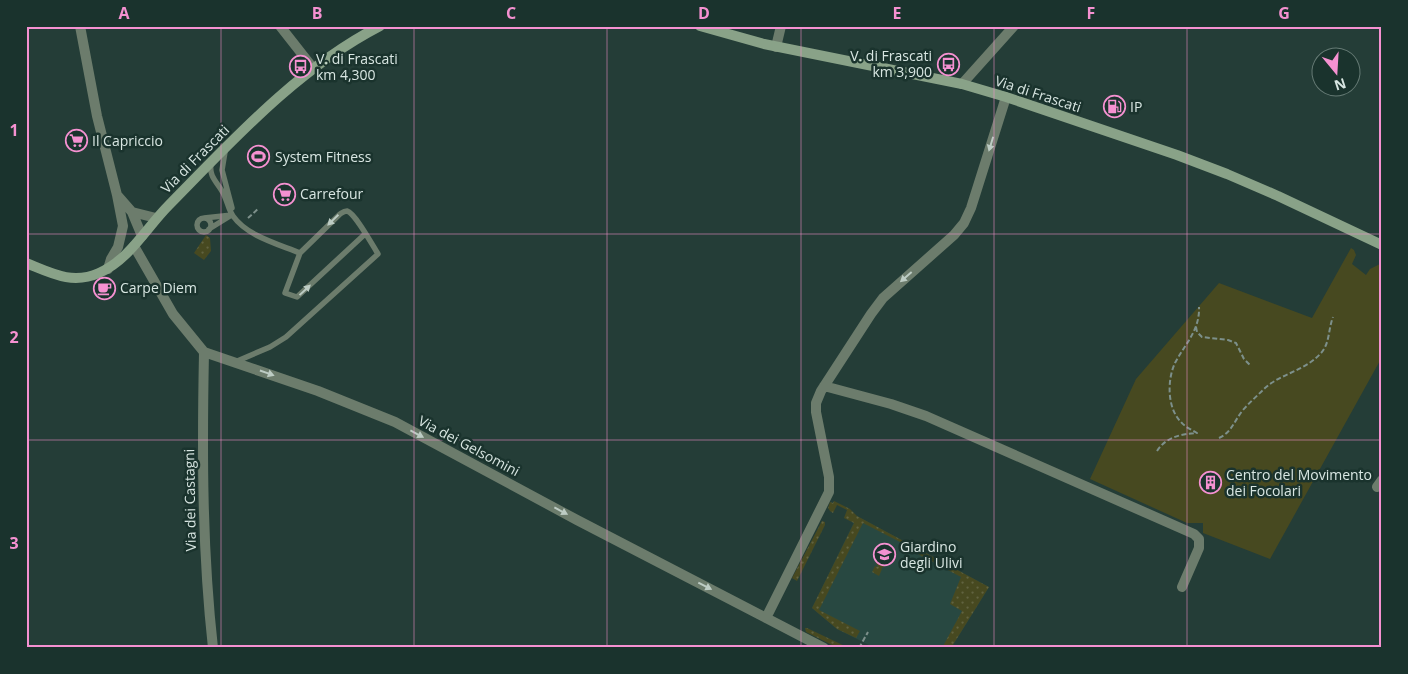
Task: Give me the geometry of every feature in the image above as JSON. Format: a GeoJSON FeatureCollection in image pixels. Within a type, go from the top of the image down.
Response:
{"type":"FeatureCollection","features":[{"type":"Feature","properties":{"kind":"main road","name":"Via di Frascati"},"geometry":{"type":"LineString","coordinates":[[26,263],[70,279],[88,277],[108,269],[134,246],[156,218],[266,109],[313,68],[345,46],[380,26]]}},
{"type":"Feature","properties":{"kind":"main road","name":"Via di Frascati"},"geometry":{"type":"LineString","coordinates":[[700,26],[776,47],[962,84],[1006,97],[1227,174],[1382,245]]}},
{"type":"Feature","properties":{"kind":"street"},"geometry":{"type":"LineString","coordinates":[[80,26],[93,98],[123,226],[118,247],[108,269]]}},
{"type":"Feature","properties":{"kind":"street"},"geometry":{"type":"LineString","coordinates":[[280,26],[313,68]]}},
{"type":"Feature","properties":{"kind":"street"},"geometry":{"type":"LineString","coordinates":[[776,47],[781,26]]}},
{"type":"Feature","properties":{"kind":"street"},"geometry":{"type":"LineString","coordinates":[[962,84],[1014,26]]}},
{"type":"Feature","properties":{"kind":"street"},"geometry":{"type":"LineString","coordinates":[[766,618],[828,492],[829,482],[817,422],[816,403],[824,386],[883,298],[948,240],[964,223],[971,208],[1006,97]]}},
{"type":"Feature","properties":{"kind":"street"},"geometry":{"type":"LineString","coordinates":[[117,195],[132,212],[142,236]]}},
{"type":"Feature","properties":{"kind":"street"},"geometry":{"type":"LineString","coordinates":[[132,212],[156,218]]}},
{"type":"Feature","properties":{"kind":"street"},"geometry":{"type":"LineString","coordinates":[[134,246],[174,314],[204,352]]}},
{"type":"Feature","properties":{"kind":"street"},"geometry":{"type":"LineString","coordinates":[[118,247],[125,255]]}},
{"type":"Feature","properties":{"kind":"street","name":"Via dei Gelsomini"},"geometry":{"type":"LineString","coordinates":[[204,352],[318,391],[394,422],[824,648]]}},
{"type":"Feature","properties":{"kind":"street","name":"Via dei Castagni"},"geometry":{"type":"LineString","coordinates":[[204,352],[202,472],[207,591],[214,648]]}},
{"type":"Feature","properties":{"kind":"street"},"geometry":{"type":"LineString","coordinates":[[824,386],[892,404],[926,416],[1194,534],[1199,539],[1199,548],[1182,587]]}},
{"type":"Feature","properties":{"kind":"lane"},"geometry":{"type":"LineString","coordinates":[[226,147],[222,158],[222,170],[232,203],[232,215]]}},
{"type":"Feature","properties":{"kind":"lane"},"geometry":{"type":"LineString","coordinates":[[211,162],[210,168],[213,178],[223,192],[232,215],[241,225],[255,234],[300,253]]}},
{"type":"Feature","properties":{"kind":"lane"},"geometry":{"type":"LineString","coordinates":[[235,362],[270,347],[286,337],[378,254],[365,234],[352,214],[344,211],[300,253],[285,293],[297,297],[365,234]]}},
{"type":"Feature","properties":{"kind":"lane"},"geometry":{"type":"LineString","coordinates":[[232,215],[204,232],[198,229],[198,222],[204,218],[232,215]]}},
{"type":"Feature","properties":{"kind":"lane"},"geometry":{"type":"LineString","coordinates":[[204,218],[210,223],[209,229]]}},
{"type":"Feature","properties":{"kind":"path"},"geometry":{"type":"LineString","coordinates":[[241,225],[259,208]]}},
{"type":"Feature","properties":{"kind":"path"},"geometry":{"type":"LineString","coordinates":[[1199,307],[1197,332],[1202,338],[1228,340],[1236,343],[1244,359],[1251,366]]}},
{"type":"Feature","properties":{"kind":"path"},"geometry":{"type":"LineString","coordinates":[[1218,438],[1227,434],[1244,409],[1269,385],[1305,367],[1320,354],[1328,342],[1333,317]]}},
{"type":"Feature","properties":{"kind":"path"},"geometry":{"type":"LineString","coordinates":[[1157,451],[1163,442],[1182,434],[1197,433],[1181,423],[1173,412],[1170,380],[1175,364],[1197,325]]}},
{"type":"Feature","properties":{"kind":"path"},"geometry":{"type":"LineString","coordinates":[[859,648],[868,632]]}},
{"type":"Feature","properties":{"kind":"shaded area","name":"Giardino degli Ulivi"},"geometry":{"type":"Polygon","coordinates":[[[857,516],[989,587],[951,648],[875,648],[837,629],[812,608],[857,516]]]}},
{"type":"Feature","properties":{"kind":"green space"},"geometry":{"type":"Polygon","coordinates":[[[206,235],[210,238],[211,251],[204,260],[194,253],[206,235]]]}},
{"type":"Feature","properties":{"kind":"green space"},"geometry":{"type":"Polygon","coordinates":[[[1351,248],[1356,255],[1352,264],[1366,275],[1370,269],[1382,263],[1382,357],[1270,559],[1203,533],[1203,523],[1187,523],[1090,479],[1136,379],[1219,283],[1312,318],[1351,248]]]}},
{"type":"Feature","properties":{"kind":"green space"},"geometry":{"type":"Polygon","coordinates":[[[834,501],[850,509],[857,516],[989,587],[951,648],[942,648],[962,611],[950,604],[961,577],[863,523],[819,610],[860,631],[856,638],[837,629],[812,608],[854,523],[844,518],[847,510],[837,505],[833,513],[830,511],[828,508],[830,502],[833,503],[834,501]]]}},
{"type":"Feature","properties":{"kind":"green space"},"geometry":{"type":"Polygon","coordinates":[[[822,521],[825,522],[825,525],[797,581],[792,578],[822,521]]]}},
{"type":"Feature","properties":{"kind":"green space"},"geometry":{"type":"Polygon","coordinates":[[[890,547],[890,555],[884,556],[884,561],[882,561],[884,567],[881,568],[879,576],[872,572],[875,566],[878,567],[876,563],[880,561],[878,559],[884,548],[890,547]]]}},
{"type":"Feature","properties":{"kind":"green space"},"geometry":{"type":"Polygon","coordinates":[[[805,628],[849,648],[838,648],[806,632],[805,628]]]}},
{"type":"Feature","properties":{"kind":"place","name":"V. di Frascati km 3,900"},"geometry":{"type":"Point","coordinates":[948,64]}},
{"type":"Feature","properties":{"kind":"place","name":"V. di Frascati km 4,300"},"geometry":{"type":"Point","coordinates":[300,67]}},
{"type":"Feature","properties":{"kind":"place","name":"IP"},"geometry":{"type":"Point","coordinates":[1114,107]}},
{"type":"Feature","properties":{"kind":"place","name":"Il Capriccio"},"geometry":{"type":"Point","coordinates":[76,141]}},
{"type":"Feature","properties":{"kind":"place","name":"System Fitness"},"geometry":{"type":"Point","coordinates":[259,157]}},
{"type":"Feature","properties":{"kind":"place","name":"Carrefour"},"geometry":{"type":"Point","coordinates":[284,194]}},
{"type":"Feature","properties":{"kind":"place","name":"Carpe Diem"},"geometry":{"type":"Point","coordinates":[104,288]}},
{"type":"Feature","properties":{"kind":"place","name":"Centro del Movimento dei Focolari"},"geometry":{"type":"Point","coordinates":[1210,483]}},
{"type":"Feature","properties":{"kind":"place","name":"Giardino degli Ulivi"},"geometry":{"type":"Point","coordinates":[884,555]}}]}
